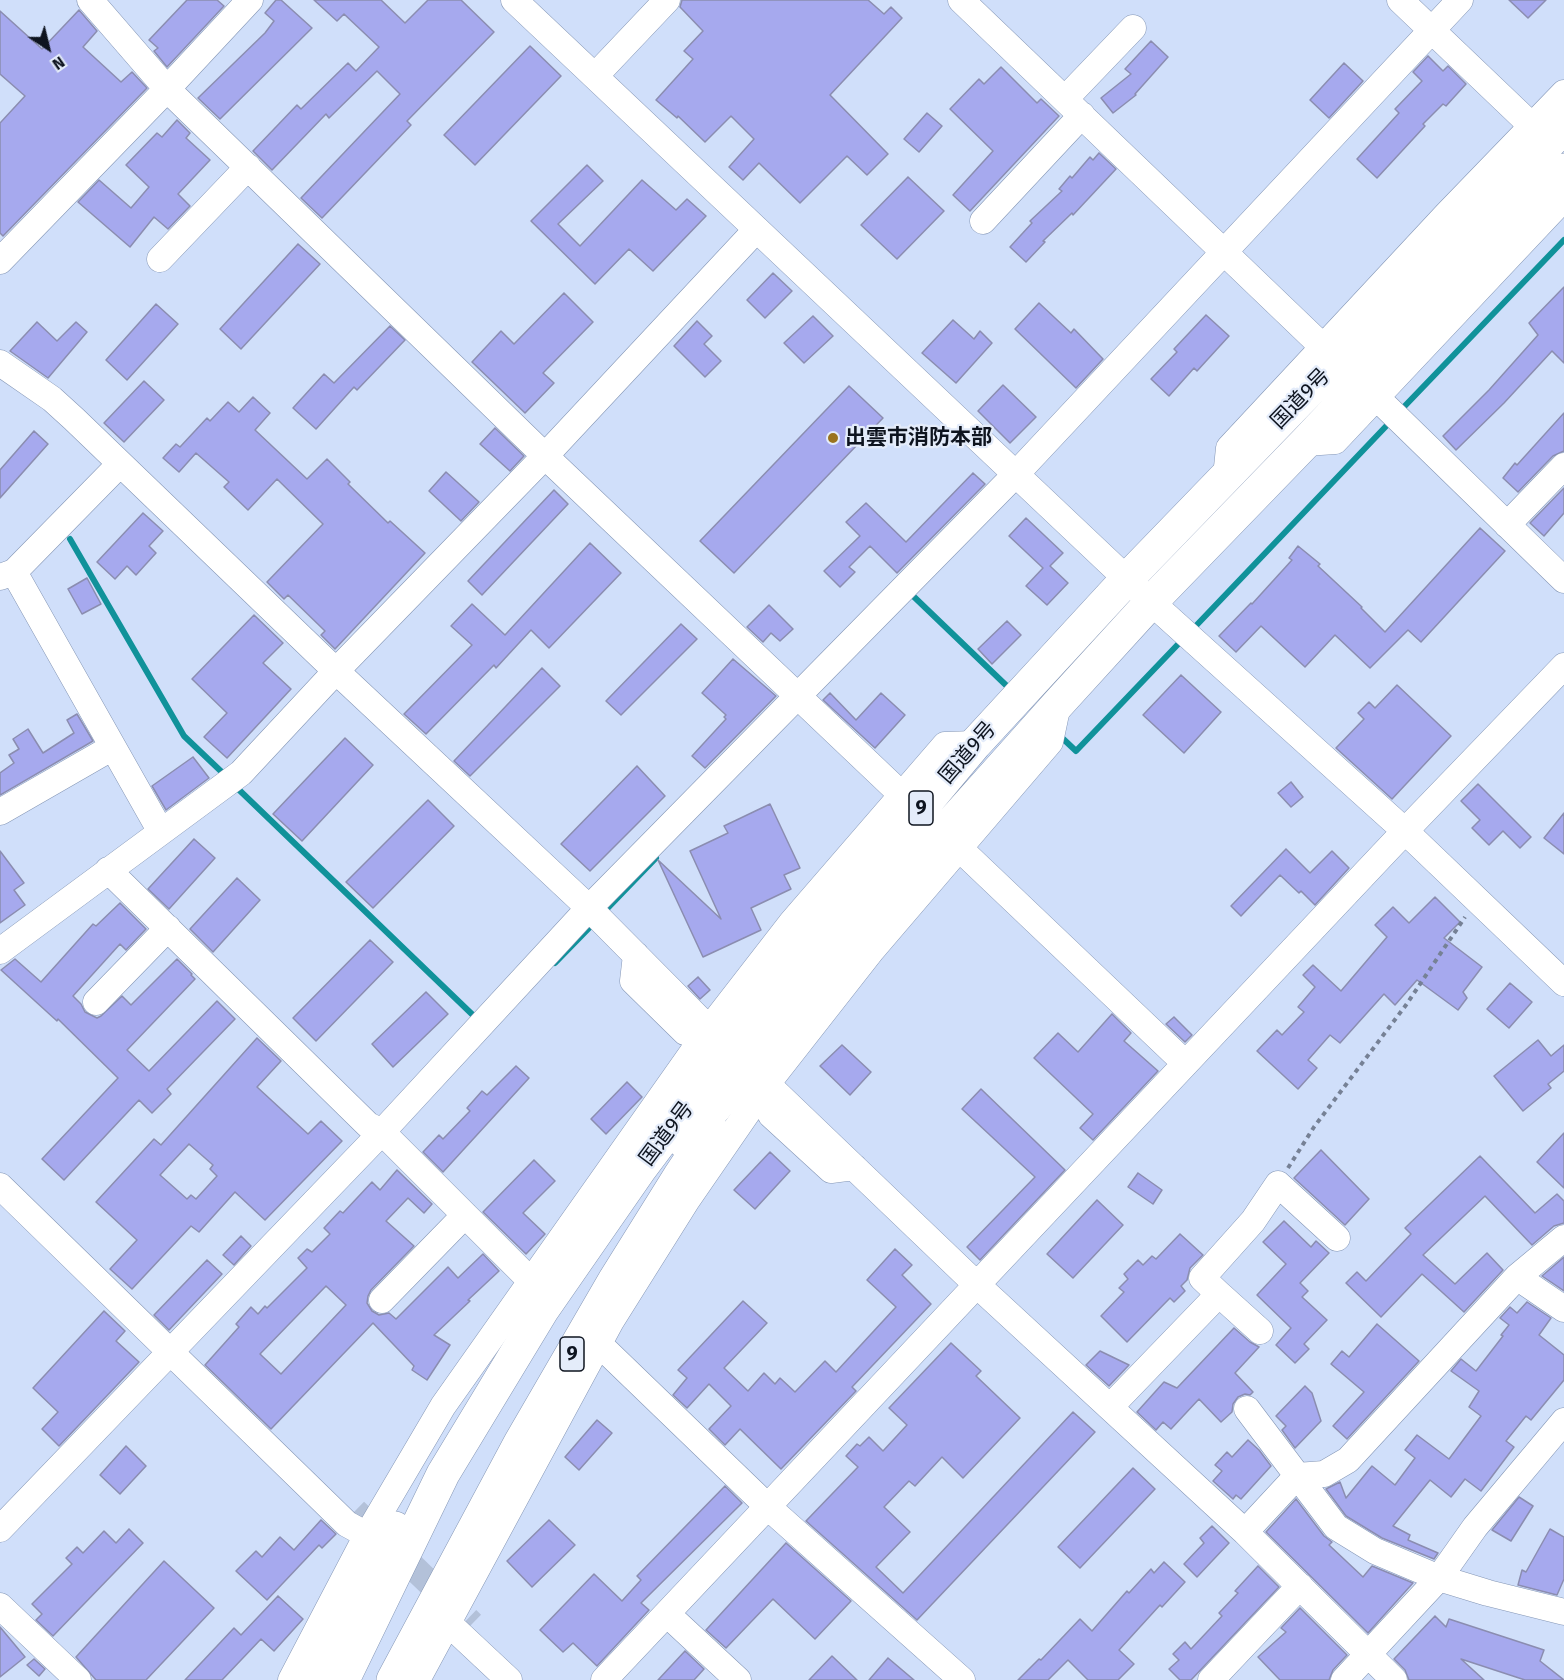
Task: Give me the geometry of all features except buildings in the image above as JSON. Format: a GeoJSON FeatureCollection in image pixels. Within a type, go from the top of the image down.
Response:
{"type":"FeatureCollection","features":[{"type":"Feature","properties":{"kind":"highway","name":"国道9号"},"geometry":{"type":"LineString","coordinates":[[343,1680],[443,1474],[537,1294],[640,1169],[816,934],[975,744],[1127,579],[1564,127]]}},
{"type":"Feature","properties":{"kind":"highway","name":"国道9号"},"geometry":{"type":"LineString","coordinates":[[394,1578],[483,1430],[591,1269],[680,1149],[771,1041],[874,910],[1151,602],[1305,443],[1493,258],[1564,170]]}},
{"type":"Feature","properties":{"kind":"highway","name":"9"},"geometry":{"type":"LineString","coordinates":[[393,1680],[520,1443],[614,1281],[678,1177],[771,1041]]}},
{"type":"Feature","properties":{"kind":"highway","name":"9"},"geometry":{"type":"LineString","coordinates":[[298,1679],[492,1370],[537,1294]]}},
{"type":"Feature","properties":{"kind":"street"},"geometry":{"type":"LineString","coordinates":[[514,0],[1151,602],[1405,831],[1564,984]]}},
{"type":"Feature","properties":{"kind":"street"},"geometry":{"type":"LineString","coordinates":[[594,76],[667,0]]}},
{"type":"Feature","properties":{"kind":"street"},"geometry":{"type":"LineString","coordinates":[[962,0],[1323,346]]}},
{"type":"Feature","properties":{"kind":"street"},"geometry":{"type":"LineString","coordinates":[[1400,0],[1532,126]]}},
{"type":"Feature","properties":{"kind":"street"},"geometry":{"type":"LineString","coordinates":[[0,1528],[382,1132],[589,908],[1015,474],[1460,0]]}},
{"type":"Feature","properties":{"kind":"street"},"geometry":{"type":"LineString","coordinates":[[93,1],[168,88],[248,167],[545,456],[902,795]]}},
{"type":"Feature","properties":{"kind":"street"},"geometry":{"type":"LineString","coordinates":[[0,261],[168,88],[242,3]]}},
{"type":"Feature","properties":{"kind":"street"},"geometry":{"type":"LineString","coordinates":[[983,220],[1133,28]]}},
{"type":"Feature","properties":{"kind":"street"},"geometry":{"type":"LineString","coordinates":[[1226,477],[1229,448],[1447,214],[1564,93]]}},
{"type":"Feature","properties":{"kind":"street"},"geometry":{"type":"LineString","coordinates":[[160,259],[248,167]]}},
{"type":"Feature","properties":{"kind":"street"},"geometry":{"type":"LineString","coordinates":[[1305,443],[1335,441],[1376,397],[1493,258],[1564,198]]}},
{"type":"Feature","properties":{"kind":"street"},"geometry":{"type":"LineString","coordinates":[[1445,251],[1447,214]]}},
{"type":"Feature","properties":{"kind":"street"},"geometry":{"type":"LineString","coordinates":[[0,951],[241,774],[336,671],[545,456],[756,230]]}},
{"type":"Feature","properties":{"kind":"street"},"geometry":{"type":"LineString","coordinates":[[0,363],[52,399],[336,671],[589,908],[636,956],[697,1030]]}},
{"type":"Feature","properties":{"kind":"street"},"geometry":{"type":"LineString","coordinates":[[1376,397],[1564,580]]}},
{"type":"Feature","properties":{"kind":"street"},"geometry":{"type":"LineString","coordinates":[[120,464],[7,574],[113,747],[161,832]]}},
{"type":"Feature","properties":{"kind":"street"},"geometry":{"type":"LineString","coordinates":[[1508,525],[1564,466]]}},
{"type":"Feature","properties":{"kind":"street"},"geometry":{"type":"LineString","coordinates":[[604,1680],[976,1284],[1564,666]]}},
{"type":"Feature","properties":{"kind":"street"},"geometry":{"type":"LineString","coordinates":[[417,1680],[460,1623],[526,1478],[599,1344],[687,1200],[768,1084],[872,950],[1050,742],[1058,704]]}},
{"type":"Feature","properties":{"kind":"street"},"geometry":{"type":"LineString","coordinates":[[298,1679],[368,1535],[443,1406],[537,1294],[638,1131],[697,1030],[945,745],[975,744]]}},
{"type":"Feature","properties":{"kind":"street"},"geometry":{"type":"LineString","coordinates":[[0,812],[113,747]]}},
{"type":"Feature","properties":{"kind":"street"},"geometry":{"type":"LineString","coordinates":[[959,848],[1185,1064]]}},
{"type":"Feature","properties":{"kind":"street"},"geometry":{"type":"LineString","coordinates":[[108,870],[368,1125],[382,1132],[465,1215],[537,1294]]}},
{"type":"Feature","properties":{"kind":"street"},"geometry":{"type":"LineString","coordinates":[[816,934],[818,890]]}},
{"type":"Feature","properties":{"kind":"street"},"geometry":{"type":"LineString","coordinates":[[872,950],[874,910]]}},
{"type":"Feature","properties":{"kind":"street"},"geometry":{"type":"LineString","coordinates":[[96,1002],[168,928]]}},
{"type":"Feature","properties":{"kind":"street"},"geometry":{"type":"LineString","coordinates":[[636,956],[628,998],[659,1027]]}},
{"type":"Feature","properties":{"kind":"street"},"geometry":{"type":"LineString","coordinates":[[633,981],[697,1030]]}},
{"type":"Feature","properties":{"kind":"street"},"geometry":{"type":"LineString","coordinates":[[768,1084],[842,1168],[976,1284],[1245,1532],[1394,1680]]}},
{"type":"Feature","properties":{"kind":"street"},"geometry":{"type":"LineString","coordinates":[[773,1126],[842,1168]]}},
{"type":"Feature","properties":{"kind":"street"},"geometry":{"type":"LineString","coordinates":[[638,1131],[640,1169]]}},
{"type":"Feature","properties":{"kind":"street"},"geometry":{"type":"LineString","coordinates":[[1260,1331],[1202,1278],[1253,1221],[1278,1184],[1336,1238]]}},
{"type":"Feature","properties":{"kind":"street"},"geometry":{"type":"LineString","coordinates":[[0,1186],[172,1351],[347,1524],[368,1535]]}},
{"type":"Feature","properties":{"kind":"street"},"geometry":{"type":"LineString","coordinates":[[382,1300],[465,1215]]}},
{"type":"Feature","properties":{"kind":"street"},"geometry":{"type":"LineString","coordinates":[[1245,1532],[1297,1476],[1324,1474],[1348,1460],[1517,1277],[1564,1238]]}},
{"type":"Feature","properties":{"kind":"street"},"geometry":{"type":"LineString","coordinates":[[1517,1277],[1564,1309]]}},
{"type":"Feature","properties":{"kind":"street"},"geometry":{"type":"LineString","coordinates":[[1110,1407],[1219,1294]]}},
{"type":"Feature","properties":{"kind":"street"},"geometry":{"type":"LineString","coordinates":[[599,1344],[768,1507],[962,1680]]}},
{"type":"Feature","properties":{"kind":"street"},"geometry":{"type":"LineString","coordinates":[[443,1406],[446,1441]]}},
{"type":"Feature","properties":{"kind":"street"},"geometry":{"type":"LineString","coordinates":[[1247,1409],[1336,1527],[1375,1551],[1438,1578],[1564,1612]]}},
{"type":"Feature","properties":{"kind":"street"},"geometry":{"type":"LineString","coordinates":[[1344,1680],[1438,1578],[1475,1527],[1564,1421]]}},
{"type":"Feature","properties":{"kind":"street"},"geometry":{"type":"LineString","coordinates":[[520,1443],[526,1478]]}},
{"type":"Feature","properties":{"kind":"street"},"geometry":{"type":"LineString","coordinates":[[294,1471],[314,1471],[355,1511]]}},
{"type":"Feature","properties":{"kind":"street"},"geometry":{"type":"LineString","coordinates":[[1211,1680],[1300,1586]]}},
{"type":"Feature","properties":{"kind":"street"},"geometry":{"type":"LineString","coordinates":[[0,1606],[78,1680]]}},
{"type":"Feature","properties":{"kind":"street"},"geometry":{"type":"LineString","coordinates":[[666,1614],[738,1680]]}},
{"type":"Feature","properties":{"kind":"street"},"geometry":{"type":"LineString","coordinates":[[460,1623],[509,1680]]}},
{"type":"Feature","properties":{"kind":"street"},"geometry":{"type":"LineString","coordinates":[[460,1623],[521,1667],[521,1680]]}},
{"type":"Feature","properties":{"kind":"path"},"geometry":{"type":"LineString","coordinates":[[1278,1184],[1314,1127],[1406,1005],[1476,900]]}},
{"type":"Feature","properties":{"kind":"waterway"},"geometry":{"type":"LineString","coordinates":[[1400,411],[1564,240]]}},
{"type":"Feature","properties":{"kind":"waterway"},"geometry":{"type":"LineString","coordinates":[[1191,631],[1391,421]]}},
{"type":"Feature","properties":{"kind":"waterway"},"geometry":{"type":"LineString","coordinates":[[70,539],[184,736],[227,777]]}},
{"type":"Feature","properties":{"kind":"waterway"},"geometry":{"type":"LineString","coordinates":[[908,595],[910,593],[1011,690]]}},
{"type":"Feature","properties":{"kind":"waterway"},"geometry":{"type":"LineString","coordinates":[[1058,734],[1076,751],[1184,638]]}},
{"type":"Feature","properties":{"kind":"waterway"},"geometry":{"type":"LineString","coordinates":[[234,785],[477,1019]]}},
{"type":"Feature","properties":{"kind":"waterway"},"geometry":{"type":"LineString","coordinates":[[603,913],[656,858]]}},
{"type":"Feature","properties":{"kind":"waterway"},"geometry":{"type":"LineString","coordinates":[[555,963],[594,923]]}},
{"type":"Feature","properties":{"kind":"tunnel"},"geometry":{"type":"LineString","coordinates":[[355,1511],[472,1624]]}},
{"type":"Feature","properties":{"kind":"place","name":"出雲市消防本部"},"geometry":{"type":"Point","coordinates":[833,438]}}]}
